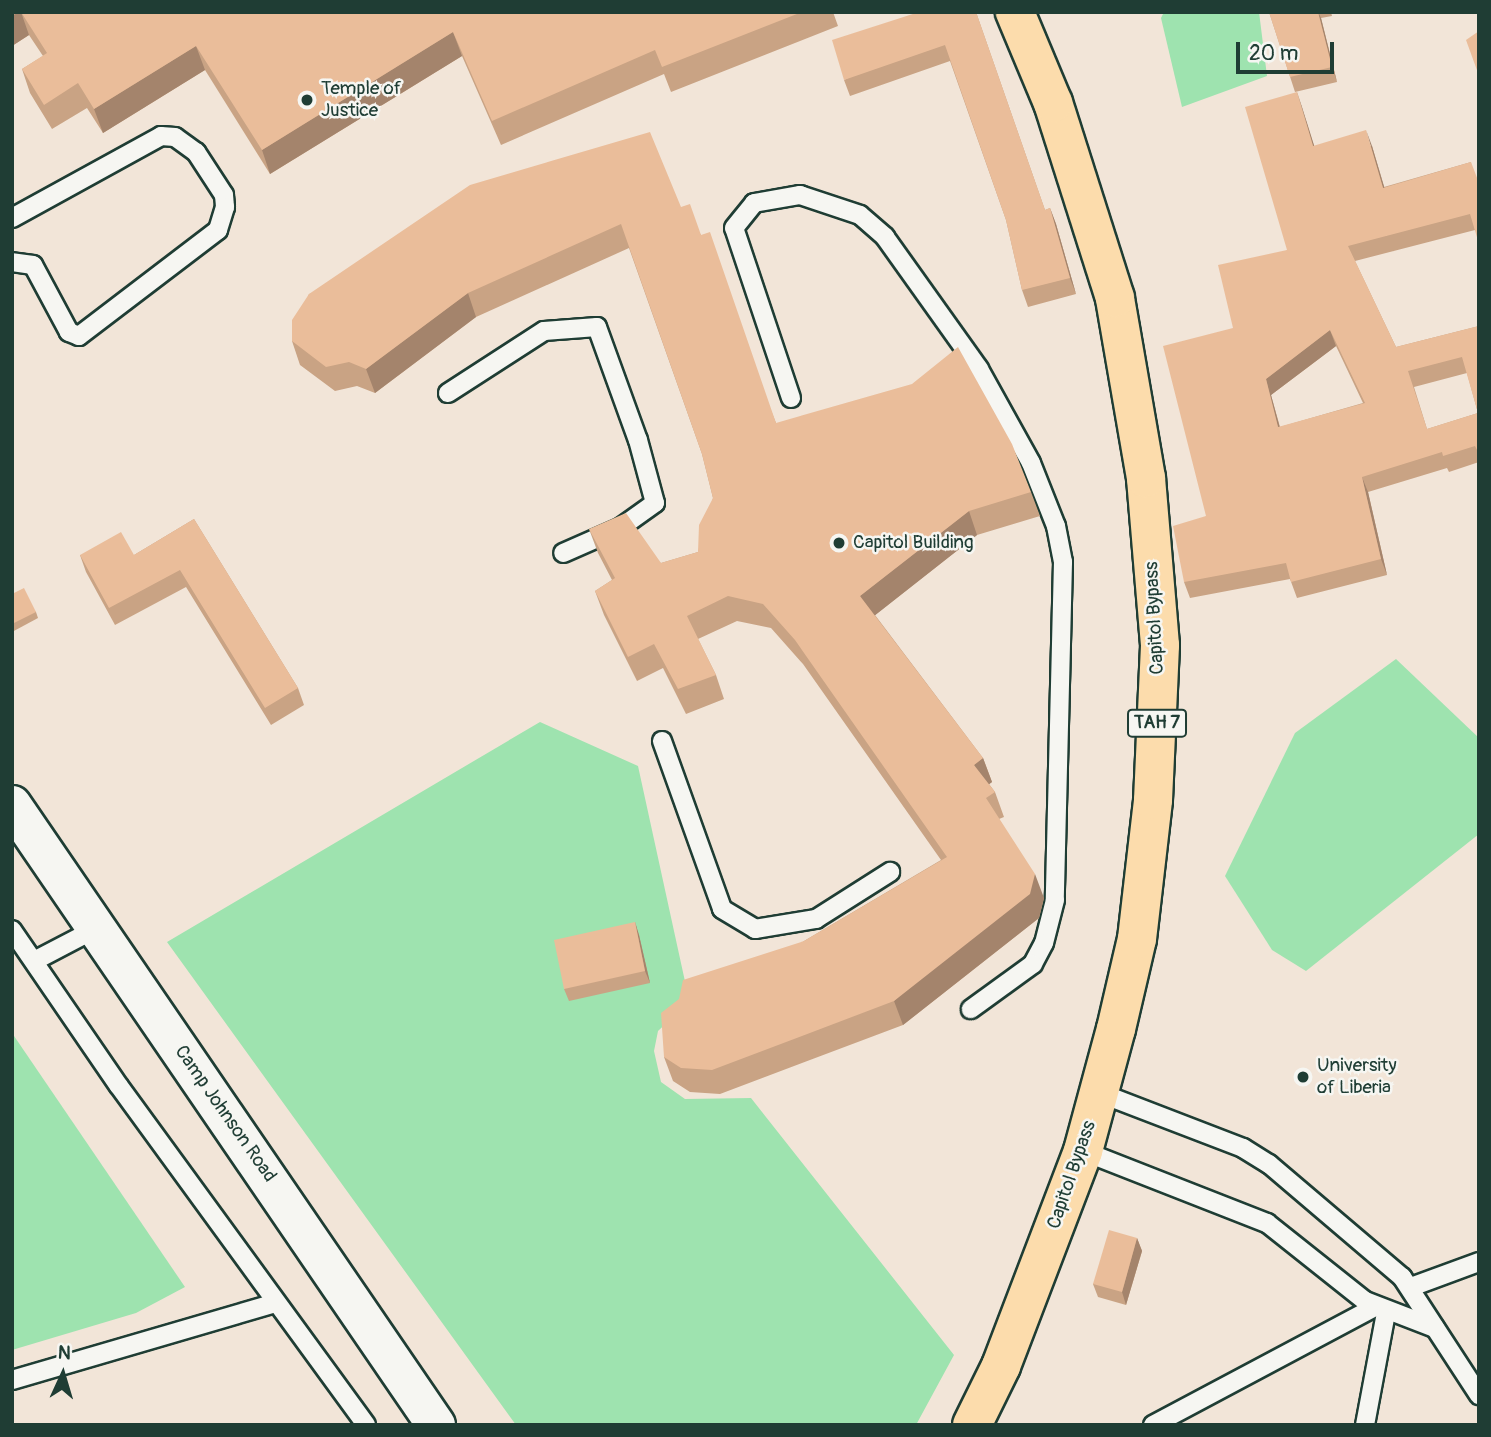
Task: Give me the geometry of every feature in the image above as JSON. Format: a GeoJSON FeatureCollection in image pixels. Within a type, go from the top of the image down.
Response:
{"type":"FeatureCollection","features":[{"type":"Feature","properties":{"kind":"highway","name":"Capitol Bypass"},"geometry":{"type":"LineString","coordinates":[[972,1425],[1001,1366],[1083,1151],[1100,1094],[1137,939],[1153,800],[1160,645],[1146,478],[1115,298],[1054,103],[1015,12]]}},
{"type":"Feature","properties":{"kind":"main road","name":"Camp Johnson Road"},"geometry":{"type":"LineString","coordinates":[[12,805],[436,1425]]}},
{"type":"Feature","properties":{"kind":"lane"},"geometry":{"type":"LineString","coordinates":[[12,218],[161,136],[175,137],[196,152],[224,195],[225,207],[218,230],[79,336],[69,332],[33,265],[12,262]]}},
{"type":"Feature","properties":{"kind":"lane"},"geometry":{"type":"LineString","coordinates":[[791,398],[734,228],[754,203],[800,195],[860,215],[885,237],[979,369],[1031,463],[1056,526],[1063,562],[1055,900],[1044,943],[1033,964],[971,1009]]}},
{"type":"Feature","properties":{"kind":"lane"},"geometry":{"type":"LineString","coordinates":[[448,393],[544,331],[597,327],[638,440],[655,503],[620,528],[563,553]]}},
{"type":"Feature","properties":{"kind":"lane"},"geometry":{"type":"LineString","coordinates":[[662,741],[722,909],[755,929],[816,919],[890,872]]}},
{"type":"Feature","properties":{"kind":"lane"},"geometry":{"type":"LineString","coordinates":[[34,961],[97,928]]}},
{"type":"Feature","properties":{"kind":"lane"},"geometry":{"type":"LineString","coordinates":[[12,930],[276,1303],[366,1425]]}},
{"type":"Feature","properties":{"kind":"lane"},"geometry":{"type":"LineString","coordinates":[[1100,1094],[1260,1158],[1395,1269],[1410,1287],[1479,1395]]}},
{"type":"Feature","properties":{"kind":"lane"},"geometry":{"type":"LineString","coordinates":[[1083,1151],[1268,1223],[1380,1310],[1435,1328]]}},
{"type":"Feature","properties":{"kind":"lane"},"geometry":{"type":"LineString","coordinates":[[1410,1287],[1479,1262]]}},
{"type":"Feature","properties":{"kind":"lane"},"geometry":{"type":"LineString","coordinates":[[12,1380],[276,1303]]}},
{"type":"Feature","properties":{"kind":"lane"},"geometry":{"type":"LineString","coordinates":[[1153,1425],[1380,1310]]}},
{"type":"Feature","properties":{"kind":"lane"},"geometry":{"type":"LineString","coordinates":[[1365,1425],[1380,1310]]}},
{"type":"Feature","properties":{"kind":"green space"},"geometry":{"type":"Polygon","coordinates":[[[1164,12],[1259,12],[1267,76],[1182,107],[1161,18],[1164,12]]]}},
{"type":"Feature","properties":{"kind":"green space"},"geometry":{"type":"Polygon","coordinates":[[[1396,659],[1479,738],[1479,834],[1306,971],[1272,950],[1225,876],[1295,733],[1396,659]]]}},
{"type":"Feature","properties":{"kind":"green space"},"geometry":{"type":"Polygon","coordinates":[[[540,722],[638,766],[686,986],[677,1013],[658,1031],[654,1051],[661,1082],[685,1099],[751,1098],[954,1355],[916,1425],[516,1425],[167,942],[540,722]]]}},
{"type":"Feature","properties":{"kind":"green space"},"geometry":{"type":"Polygon","coordinates":[[[12,1033],[185,1287],[136,1313],[12,1350],[12,1033]]]}},
{"type":"Feature","properties":{"kind":"building","name":"Temple of Justice"},"geometry":{"type":"Polygon","coordinates":[[[21,12],[802,12],[662,67],[655,50],[492,121],[453,32],[262,150],[196,46],[94,109],[78,83],[44,105],[22,69],[47,53],[21,12]]]}},
{"type":"Feature","properties":{"kind":"building"},"geometry":{"type":"Polygon","coordinates":[[[919,12],[976,12],[1045,210],[1050,208],[1070,278],[1022,290],[1006,220],[945,45],[844,80],[832,40],[919,12]]]}},
{"type":"Feature","properties":{"kind":"building"},"geometry":{"type":"Polygon","coordinates":[[[1269,12],[1318,12],[1332,67],[1290,77],[1269,12]]]}},
{"type":"Feature","properties":{"kind":"building"},"geometry":{"type":"Polygon","coordinates":[[[1479,31],[1479,72],[1478,73],[1466,40],[1479,31]]]}},
{"type":"Feature","properties":{"kind":"building"},"geometry":{"type":"Polygon","coordinates":[[[1297,92],[1313,146],[1366,130],[1383,188],[1471,162],[1479,183],[1479,244],[1470,214],[1348,246],[1396,347],[1479,326],[1479,454],[1475,446],[1443,456],[1442,452],[1362,477],[1381,559],[1291,582],[1286,563],[1184,582],[1173,526],[1206,516],[1163,346],[1233,328],[1218,265],[1287,250],[1245,107],[1297,92]],[[1330,330],[1266,379],[1278,427],[1365,403],[1330,330]],[[1462,357],[1408,371],[1427,429],[1478,413],[1462,357]]]}},
{"type":"Feature","properties":{"kind":"building"},"geometry":{"type":"Polygon","coordinates":[[[650,132],[681,207],[690,204],[701,235],[710,232],[776,423],[912,384],[958,347],[1012,444],[1031,492],[969,511],[860,596],[983,758],[974,765],[995,792],[986,798],[1035,874],[1030,894],[894,1001],[712,1070],[681,1068],[664,1057],[661,1013],[679,999],[683,980],[804,941],[947,857],[795,640],[763,604],[728,596],[687,616],[716,675],[678,689],[654,644],[628,657],[595,591],[615,578],[589,529],[626,513],[661,563],[698,552],[699,525],[713,498],[702,454],[621,224],[468,293],[366,369],[349,362],[326,367],[292,341],[292,320],[309,294],[470,185],[650,132]]]}},
{"type":"Feature","properties":{"kind":"building"},"geometry":{"type":"Polygon","coordinates":[[[194,519],[298,688],[265,708],[180,570],[109,608],[80,555],[121,532],[134,555],[194,519]]]}},
{"type":"Feature","properties":{"kind":"building"},"geometry":{"type":"Polygon","coordinates":[[[24,588],[36,612],[12,624],[12,594],[24,588]]]}},
{"type":"Feature","properties":{"kind":"building"},"geometry":{"type":"Polygon","coordinates":[[[635,922],[645,971],[564,989],[554,940],[635,922]]]}},
{"type":"Feature","properties":{"kind":"building"},"geometry":{"type":"Polygon","coordinates":[[[1109,1230],[1137,1238],[1122,1292],[1093,1284],[1109,1230]]]}},
{"type":"Feature","properties":{"kind":"place","name":"Temple of Justice"},"geometry":{"type":"Point","coordinates":[307,100]}},
{"type":"Feature","properties":{"kind":"place","name":"Capitol Building"},"geometry":{"type":"Point","coordinates":[839,543]}},
{"type":"Feature","properties":{"kind":"place","name":"University of Liberia"},"geometry":{"type":"Point","coordinates":[1303,1077]}}]}
